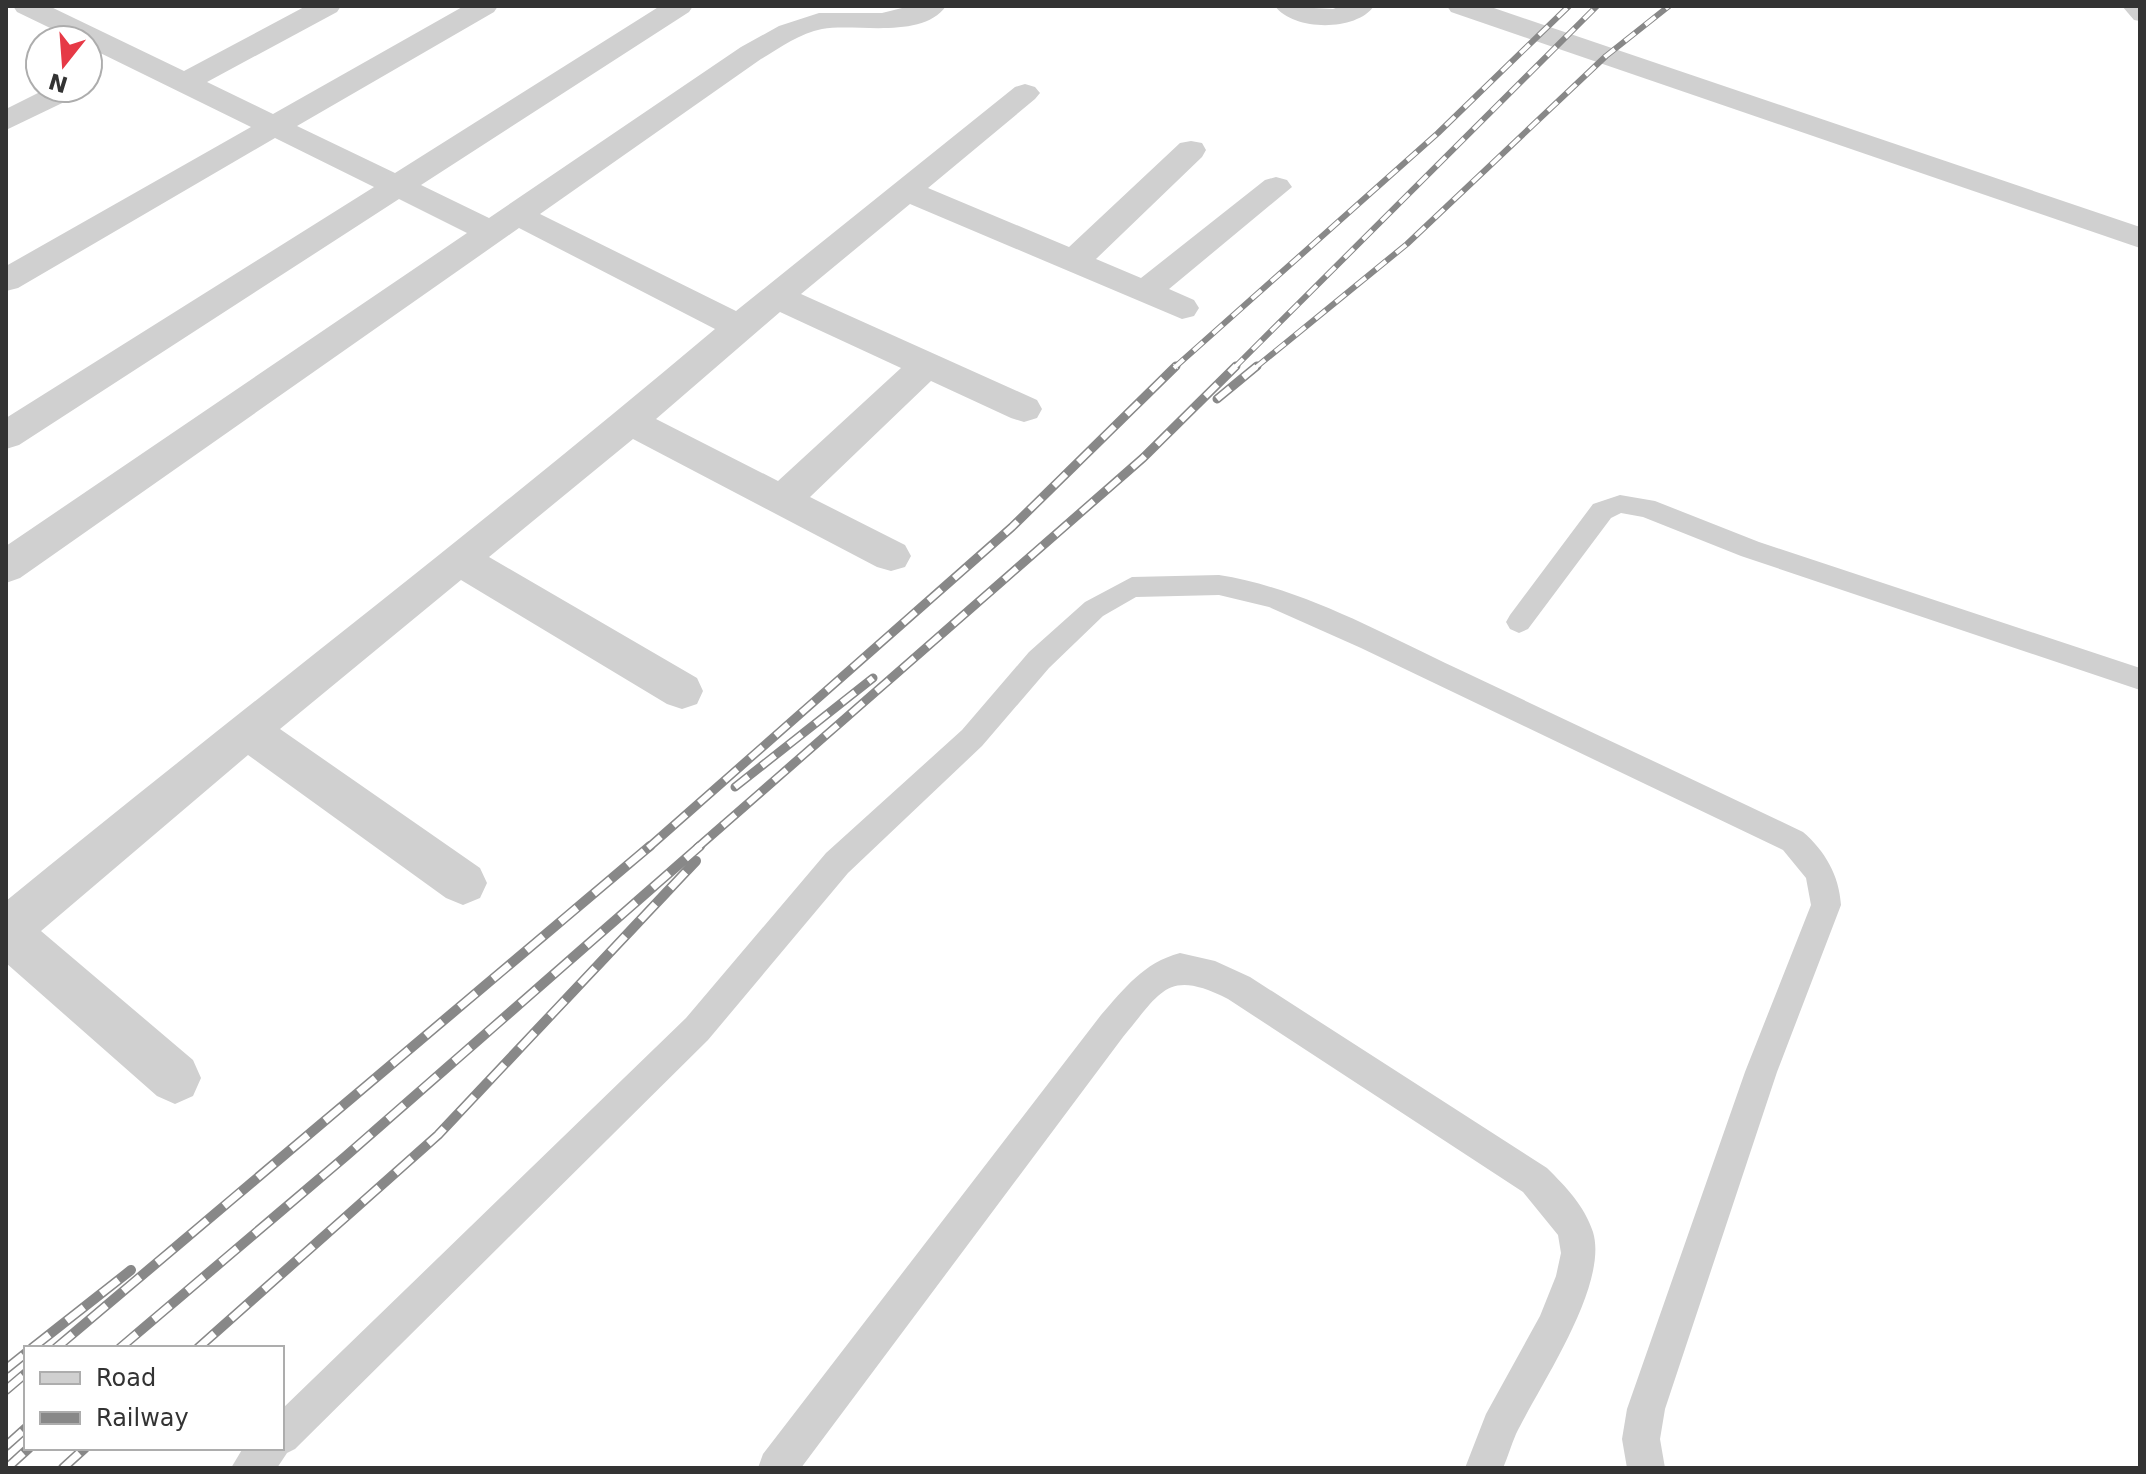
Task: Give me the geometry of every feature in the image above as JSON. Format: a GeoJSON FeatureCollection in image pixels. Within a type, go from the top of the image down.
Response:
{"type":"FeatureCollection","features":[{"type":"Feature","properties":{"kind":"street"},"geometry":{"type":"LineString","coordinates":[[27,6],[397,186],[503,222],[739,327]]}},
{"type":"Feature","properties":{"kind":"street"},"geometry":{"type":"LineString","coordinates":[[56,19],[83,6]]}},
{"type":"Feature","properties":{"kind":"street"},"geometry":{"type":"LineString","coordinates":[[185,82],[327,6]]}},
{"type":"Feature","properties":{"kind":"street"},"geometry":{"type":"LineString","coordinates":[[7,279],[484,6]]}},
{"type":"Feature","properties":{"kind":"street"},"geometry":{"type":"LineString","coordinates":[[6,436],[679,6]]}},
{"type":"Feature","properties":{"kind":"street"},"geometry":{"type":"LineString","coordinates":[[6,567],[503,222],[786,32],[828,20],[902,21],[932,6]]}},
{"type":"Feature","properties":{"kind":"street"},"geometry":{"type":"LineString","coordinates":[[1289,6],[1336,19],[1345,18],[1360,6]]}},
{"type":"Feature","properties":{"kind":"street"},"geometry":{"type":"LineString","coordinates":[[1461,6],[2140,238]]}},
{"type":"Feature","properties":{"kind":"street"},"geometry":{"type":"LineString","coordinates":[[104,71],[133,56]]}},
{"type":"Feature","properties":{"kind":"street"},"geometry":{"type":"LineString","coordinates":[[175,1078],[6,932],[247,730],[630,421],[739,327],[1025,93]]}},
{"type":"Feature","properties":{"kind":"street"},"geometry":{"type":"LineString","coordinates":[[6,121],[39,104]]}},
{"type":"Feature","properties":{"kind":"street"},"geometry":{"type":"LineString","coordinates":[[1073,262],[1191,150]]}},
{"type":"Feature","properties":{"kind":"street"},"geometry":{"type":"LineString","coordinates":[[1144,292],[1276,187]]}},
{"type":"Feature","properties":{"kind":"street"},"geometry":{"type":"LineString","coordinates":[[907,191],[1182,308]]}},
{"type":"Feature","properties":{"kind":"street"},"geometry":{"type":"LineString","coordinates":[[777,297],[1024,409]]}},
{"type":"Feature","properties":{"kind":"street"},"geometry":{"type":"LineString","coordinates":[[782,500],[926,365]]}},
{"type":"Feature","properties":{"kind":"street"},"geometry":{"type":"LineString","coordinates":[[630,421],[891,556]]}},
{"type":"Feature","properties":{"kind":"street"},"geometry":{"type":"LineString","coordinates":[[459,559],[682,691]]}},
{"type":"Feature","properties":{"kind":"street"},"geometry":{"type":"LineString","coordinates":[[247,730],[463,883]]}},
{"type":"Feature","properties":{"kind":"lane"},"geometry":{"type":"LineString","coordinates":[[2131,6],[2140,16]]}},
{"type":"Feature","properties":{"kind":"lane"},"geometry":{"type":"LineString","coordinates":[[1519,622],[1602,511],[1620,504],[1646,508],[1750,549],[2140,679]]}},
{"type":"Feature","properties":{"kind":"lane"},"geometry":{"type":"LineString","coordinates":[[284,1434],[697,1029],[837,863],[972,738],[1073,627],[1118,593],[1132,587],[1191,583],[1250,590],[1370,640],[1793,841],[1808,854],[1818,871],[1826,889],[1826,905],[1761,1072],[1646,1409],[1641,1439],[1646,1468]]}},
{"type":"Feature","properties":{"kind":"lane"},"geometry":{"type":"LineString","coordinates":[[777,1468],[1112,1026],[1165,970],[1183,967],[1201,970],[1239,988],[1535,1180],[1565,1211],[1577,1236],[1579,1254],[1575,1273],[1565,1302],[1501,1424],[1484,1468]]}},
{"type":"Feature","properties":{"kind":"lane"},"geometry":{"type":"LineString","coordinates":[[250,1468],[268,1450]]}},
{"type":"Feature","properties":{"kind":"railway"},"geometry":{"type":"LineString","coordinates":[[1174,368],[1438,133],[1569,6]]}},
{"type":"Feature","properties":{"kind":"railway"},"geometry":{"type":"LineString","coordinates":[[1234,368],[1597,6]]}},
{"type":"Feature","properties":{"kind":"railway"},"geometry":{"type":"LineString","coordinates":[[1255,368],[1407,244],[1606,56],[1669,6]]}},
{"type":"Feature","properties":{"kind":"railway"},"geometry":{"type":"LineString","coordinates":[[648,848],[1012,527],[1176,366]]}},
{"type":"Feature","properties":{"kind":"railway"},"geometry":{"type":"LineString","coordinates":[[697,848],[1143,458],[1236,366]]}},
{"type":"Feature","properties":{"kind":"railway"},"geometry":{"type":"LineString","coordinates":[[1217,399],[1257,366]]}},
{"type":"Feature","properties":{"kind":"railway"},"geometry":{"type":"LineString","coordinates":[[735,787],[873,678]]}},
{"type":"Feature","properties":{"kind":"railway"},"geometry":{"type":"LineString","coordinates":[[58,1346],[650,846]]}},
{"type":"Feature","properties":{"kind":"railway"},"geometry":{"type":"LineString","coordinates":[[122,1346],[346,1156],[700,846]]}},
{"type":"Feature","properties":{"kind":"railway"},"geometry":{"type":"LineString","coordinates":[[200,1346],[438,1135],[696,861]]}},
{"type":"Feature","properties":{"kind":"railway"},"geometry":{"type":"LineString","coordinates":[[35,1346],[131,1270]]}},
{"type":"Feature","properties":{"kind":"railway"},"geometry":{"type":"LineString","coordinates":[[6,1369],[24,1355]]}},
{"type":"Feature","properties":{"kind":"railway"},"geometry":{"type":"LineString","coordinates":[[6,1390],[24,1375]]}},
{"type":"Feature","properties":{"kind":"railway"},"geometry":{"type":"LineString","coordinates":[[6,1446],[24,1430]]}},
{"type":"Feature","properties":{"kind":"railway"},"geometry":{"type":"LineString","coordinates":[[7,1468],[27,1450]]}},
{"type":"Feature","properties":{"kind":"railway"},"geometry":{"type":"LineString","coordinates":[[63,1468],[83,1450]]}}]}
